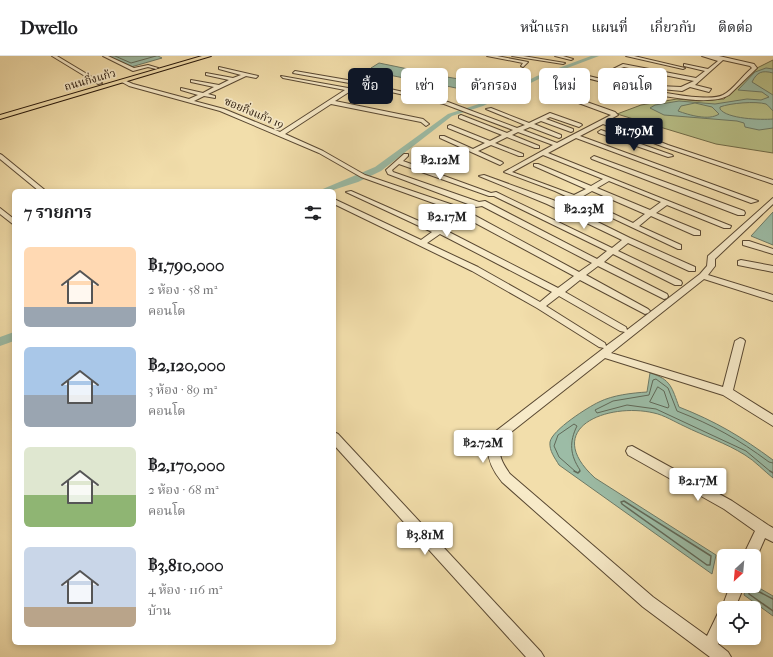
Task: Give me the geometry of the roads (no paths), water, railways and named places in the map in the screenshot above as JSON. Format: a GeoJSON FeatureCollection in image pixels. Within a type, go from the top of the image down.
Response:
{"type":"FeatureCollection","features":[{"type":"Feature","properties":{"kind":"main road","name":"ถนนกิ่งแก้ว"},"geometry":{"type":"LineString","coordinates":[[0,112],[196,56]]}},
{"type":"Feature","properties":{"kind":"main road","name":"ถนนกิ่งแก้ว"},"geometry":{"type":"LineString","coordinates":[[0,117],[208,56]]}},
{"type":"Feature","properties":{"kind":"street"},"geometry":{"type":"LineString","coordinates":[[54,56],[100,83]]}},
{"type":"Feature","properties":{"kind":"street"},"geometry":{"type":"LineString","coordinates":[[105,56],[133,70],[148,66],[156,68]]}},
{"type":"Feature","properties":{"kind":"street"},"geometry":{"type":"LineString","coordinates":[[489,56],[526,62],[523,66]]}},
{"type":"Feature","properties":{"kind":"street"},"geometry":{"type":"LineString","coordinates":[[514,56],[563,63]]}},
{"type":"Feature","properties":{"kind":"street"},"geometry":{"type":"LineString","coordinates":[[557,56],[571,59]]}},
{"type":"Feature","properties":{"kind":"street"},"geometry":{"type":"LineString","coordinates":[[628,56],[683,68],[708,70]]}},
{"type":"Feature","properties":{"kind":"street"},"geometry":{"type":"LineString","coordinates":[[667,87],[682,89],[691,86],[721,60],[704,56]]}},
{"type":"Feature","properties":{"kind":"street"},"geometry":{"type":"LineString","coordinates":[[590,78],[689,98],[712,99],[724,96],[755,67],[713,56]]}},
{"type":"Feature","properties":{"kind":"street"},"geometry":{"type":"LineString","coordinates":[[683,68],[691,61]]}},
{"type":"Feature","properties":{"kind":"street"},"geometry":{"type":"LineString","coordinates":[[616,68],[623,65],[638,68]]}},
{"type":"Feature","properties":{"kind":"street"},"geometry":{"type":"LineString","coordinates":[[221,68],[256,77]]}},
{"type":"Feature","properties":{"kind":"street"},"geometry":{"type":"LineString","coordinates":[[295,72],[348,81]]}},
{"type":"Feature","properties":{"kind":"street"},"geometry":{"type":"LineString","coordinates":[[208,74],[244,83]]}},
{"type":"Feature","properties":{"kind":"street"},"geometry":{"type":"LineString","coordinates":[[189,101],[246,74]]}},
{"type":"Feature","properties":{"kind":"street"},"geometry":{"type":"LineString","coordinates":[[667,74],[697,80]]}},
{"type":"Feature","properties":{"kind":"street"},"geometry":{"type":"LineString","coordinates":[[283,77],[347,89]]}},
{"type":"Feature","properties":{"kind":"street"},"geometry":{"type":"LineString","coordinates":[[317,84],[327,78]]}},
{"type":"Feature","properties":{"kind":"street","name":"ซอยกิ่งแก้ว 19"},"geometry":{"type":"LineString","coordinates":[[122,81],[131,85],[222,110],[321,152],[355,172],[466,213],[645,311]]}},
{"type":"Feature","properties":{"kind":"street"},"geometry":{"type":"LineString","coordinates":[[193,81],[227,89]]}},
{"type":"Feature","properties":{"kind":"street"},"geometry":{"type":"LineString","coordinates":[[691,86],[708,90]]}},
{"type":"Feature","properties":{"kind":"street"},"geometry":{"type":"LineString","coordinates":[[183,89],[213,97]]}},
{"type":"Feature","properties":{"kind":"street"},"geometry":{"type":"LineString","coordinates":[[280,135],[348,90]]}},
{"type":"Feature","properties":{"kind":"street"},"geometry":{"type":"LineString","coordinates":[[393,91],[450,104],[557,145]]}},
{"type":"Feature","properties":{"kind":"street"},"geometry":{"type":"LineString","coordinates":[[700,93],[712,99]]}},
{"type":"Feature","properties":{"kind":"street"},"geometry":{"type":"LineString","coordinates":[[331,102],[363,106],[386,111],[421,121],[426,124]]}},
{"type":"Feature","properties":{"kind":"street"},"geometry":{"type":"LineString","coordinates":[[442,109],[450,104]]}},
{"type":"Feature","properties":{"kind":"street"},"geometry":{"type":"LineString","coordinates":[[587,104],[615,114],[604,122],[573,133],[557,145],[507,172],[557,190],[678,247]]}},
{"type":"Feature","properties":{"kind":"street"},"geometry":{"type":"LineString","coordinates":[[489,109],[559,136]]}},
{"type":"Feature","properties":{"kind":"street"},"geometry":{"type":"LineString","coordinates":[[473,151],[550,115],[579,125]]}},
{"type":"Feature","properties":{"kind":"street"},"geometry":{"type":"LineString","coordinates":[[461,117],[537,148]]}},
{"type":"Feature","properties":{"kind":"street"},"geometry":{"type":"LineString","coordinates":[[541,119],[639,159],[754,201]]}},
{"type":"Feature","properties":{"kind":"street"},"geometry":{"type":"LineString","coordinates":[[604,122],[666,146],[773,182]]}},
{"type":"Feature","properties":{"kind":"street"},"geometry":{"type":"LineString","coordinates":[[450,127],[521,156]]}},
{"type":"Feature","properties":{"kind":"street"},"geometry":{"type":"LineString","coordinates":[[601,132],[670,156]]}},
{"type":"Feature","properties":{"kind":"street"},"geometry":{"type":"LineString","coordinates":[[442,137],[500,163]]}},
{"type":"Feature","properties":{"kind":"street"},"geometry":{"type":"LineString","coordinates":[[624,169],[654,150]]}},
{"type":"Feature","properties":{"kind":"street"},"geometry":{"type":"LineString","coordinates":[[543,153],[727,226]]}},
{"type":"Feature","properties":{"kind":"street"},"geometry":{"type":"LineString","coordinates":[[406,155],[389,170],[390,173],[480,204],[664,296]]}},
{"type":"Feature","properties":{"kind":"street"},"geometry":{"type":"LineString","coordinates":[[0,156],[41,189]]}},
{"type":"Feature","properties":{"kind":"street"},"geometry":{"type":"LineString","coordinates":[[594,158],[741,213]]}},
{"type":"Feature","properties":{"kind":"street"},"geometry":{"type":"LineString","coordinates":[[399,162],[493,194],[678,283]]}},
{"type":"Feature","properties":{"kind":"street"},"geometry":{"type":"LineString","coordinates":[[536,165],[697,233]]}},
{"type":"Feature","properties":{"kind":"street"},"geometry":{"type":"LineString","coordinates":[[482,176],[550,202],[628,240],[692,268]]}},
{"type":"Feature","properties":{"kind":"street"},"geometry":{"type":"LineString","coordinates":[[575,198],[608,179]]}},
{"type":"Feature","properties":{"kind":"street"},"geometry":{"type":"LineString","coordinates":[[686,192],[698,181]]}},
{"type":"Feature","properties":{"kind":"street"},"geometry":{"type":"LineString","coordinates":[[421,243],[480,204],[504,184]]}},
{"type":"Feature","properties":{"kind":"street"},"geometry":{"type":"LineString","coordinates":[[349,192],[439,232],[558,292],[623,329]]}},
{"type":"Feature","properties":{"kind":"street"},"geometry":{"type":"LineString","coordinates":[[723,657],[648,602],[506,478],[495,462],[492,446],[496,437],[603,350],[709,267],[773,200]]}},
{"type":"Feature","properties":{"kind":"street"},"geometry":{"type":"LineString","coordinates":[[350,210],[367,201]]}},
{"type":"Feature","properties":{"kind":"street"},"geometry":{"type":"LineString","coordinates":[[336,202],[475,269],[540,306],[603,350],[726,392],[773,421]]}},
{"type":"Feature","properties":{"kind":"street"},"geometry":{"type":"LineString","coordinates":[[634,226],[666,202]]}},
{"type":"Feature","properties":{"kind":"street"},"geometry":{"type":"LineString","coordinates":[[0,210],[12,221]]}},
{"type":"Feature","properties":{"kind":"street"},"geometry":{"type":"LineString","coordinates":[[425,210],[452,222]]}},
{"type":"Feature","properties":{"kind":"street"},"geometry":{"type":"LineString","coordinates":[[540,306],[628,240]]}},
{"type":"Feature","properties":{"kind":"street"},"geometry":{"type":"LineString","coordinates":[[746,243],[773,252]]}},
{"type":"Feature","properties":{"kind":"street"},"geometry":{"type":"LineString","coordinates":[[741,263],[773,269]]}},
{"type":"Feature","properties":{"kind":"street"},"geometry":{"type":"LineString","coordinates":[[709,267],[773,298]]}},
{"type":"Feature","properties":{"kind":"street"},"geometry":{"type":"LineString","coordinates":[[726,392],[740,341]]}},
{"type":"Feature","properties":{"kind":"street"},"geometry":{"type":"LineString","coordinates":[[336,439],[536,657]]}},
{"type":"Feature","properties":{"kind":"street"},"geometry":{"type":"LineString","coordinates":[[632,452],[728,505],[768,533],[755,549]]}},
{"type":"Feature","properties":{"kind":"street"},"geometry":{"type":"LineString","coordinates":[[709,647],[717,630]]}},
{"type":"Feature","properties":{"kind":"water"},"geometry":{"type":"Polygon","coordinates":[[[107,56],[158,56],[162,58],[131,67],[107,56]]]}},
{"type":"Feature","properties":{"kind":"water"},"geometry":{"type":"Polygon","coordinates":[[[379,63],[403,68],[401,68],[401,77],[393,76],[393,68],[371,68],[379,63]]]}},
{"type":"Feature","properties":{"kind":"water"},"geometry":{"type":"Polygon","coordinates":[[[766,68],[773,69],[773,73],[763,72],[758,74],[752,82],[773,95],[773,111],[766,104],[756,103],[730,104],[720,107],[720,109],[737,117],[773,119],[773,128],[759,130],[745,127],[744,123],[737,121],[664,115],[650,108],[655,105],[679,101],[715,104],[747,99],[761,100],[769,97],[762,92],[738,90],[755,72],[766,68]],[[695,103],[681,106],[678,111],[693,116],[705,117],[719,114],[712,107],[695,103]]]}},
{"type":"Feature","properties":{"kind":"water"},"geometry":{"type":"Polygon","coordinates":[[[448,77],[456,78],[456,88],[448,86],[448,77]]]}},
{"type":"Feature","properties":{"kind":"water"},"geometry":{"type":"Polygon","coordinates":[[[773,212],[773,245],[751,236],[773,212]]]}},
{"type":"Feature","properties":{"kind":"water"},"geometry":{"type":"Polygon","coordinates":[[[650,373],[667,381],[679,407],[728,430],[773,460],[773,478],[752,460],[738,451],[666,417],[654,413],[618,411],[601,416],[587,423],[577,433],[575,445],[580,460],[595,478],[716,555],[712,574],[559,465],[550,448],[552,437],[563,425],[594,405],[616,396],[647,392],[650,373]]]}},
{"type":"Feature","properties":{"kind":"water"},"geometry":{"type":"Polygon","coordinates":[[[761,589],[773,596],[773,616],[761,607],[761,601],[752,601],[744,595],[744,593],[761,593],[761,589]]]}},
{"type":"Feature","properties":{"kind":"waterway"},"geometry":{"type":"LineString","coordinates":[[328,189],[355,180],[378,169],[450,115],[481,105],[539,77],[596,56]]}},
{"type":"Feature","properties":{"kind":"waterway"},"geometry":{"type":"LineString","coordinates":[[0,342],[12,337]]}}]}
